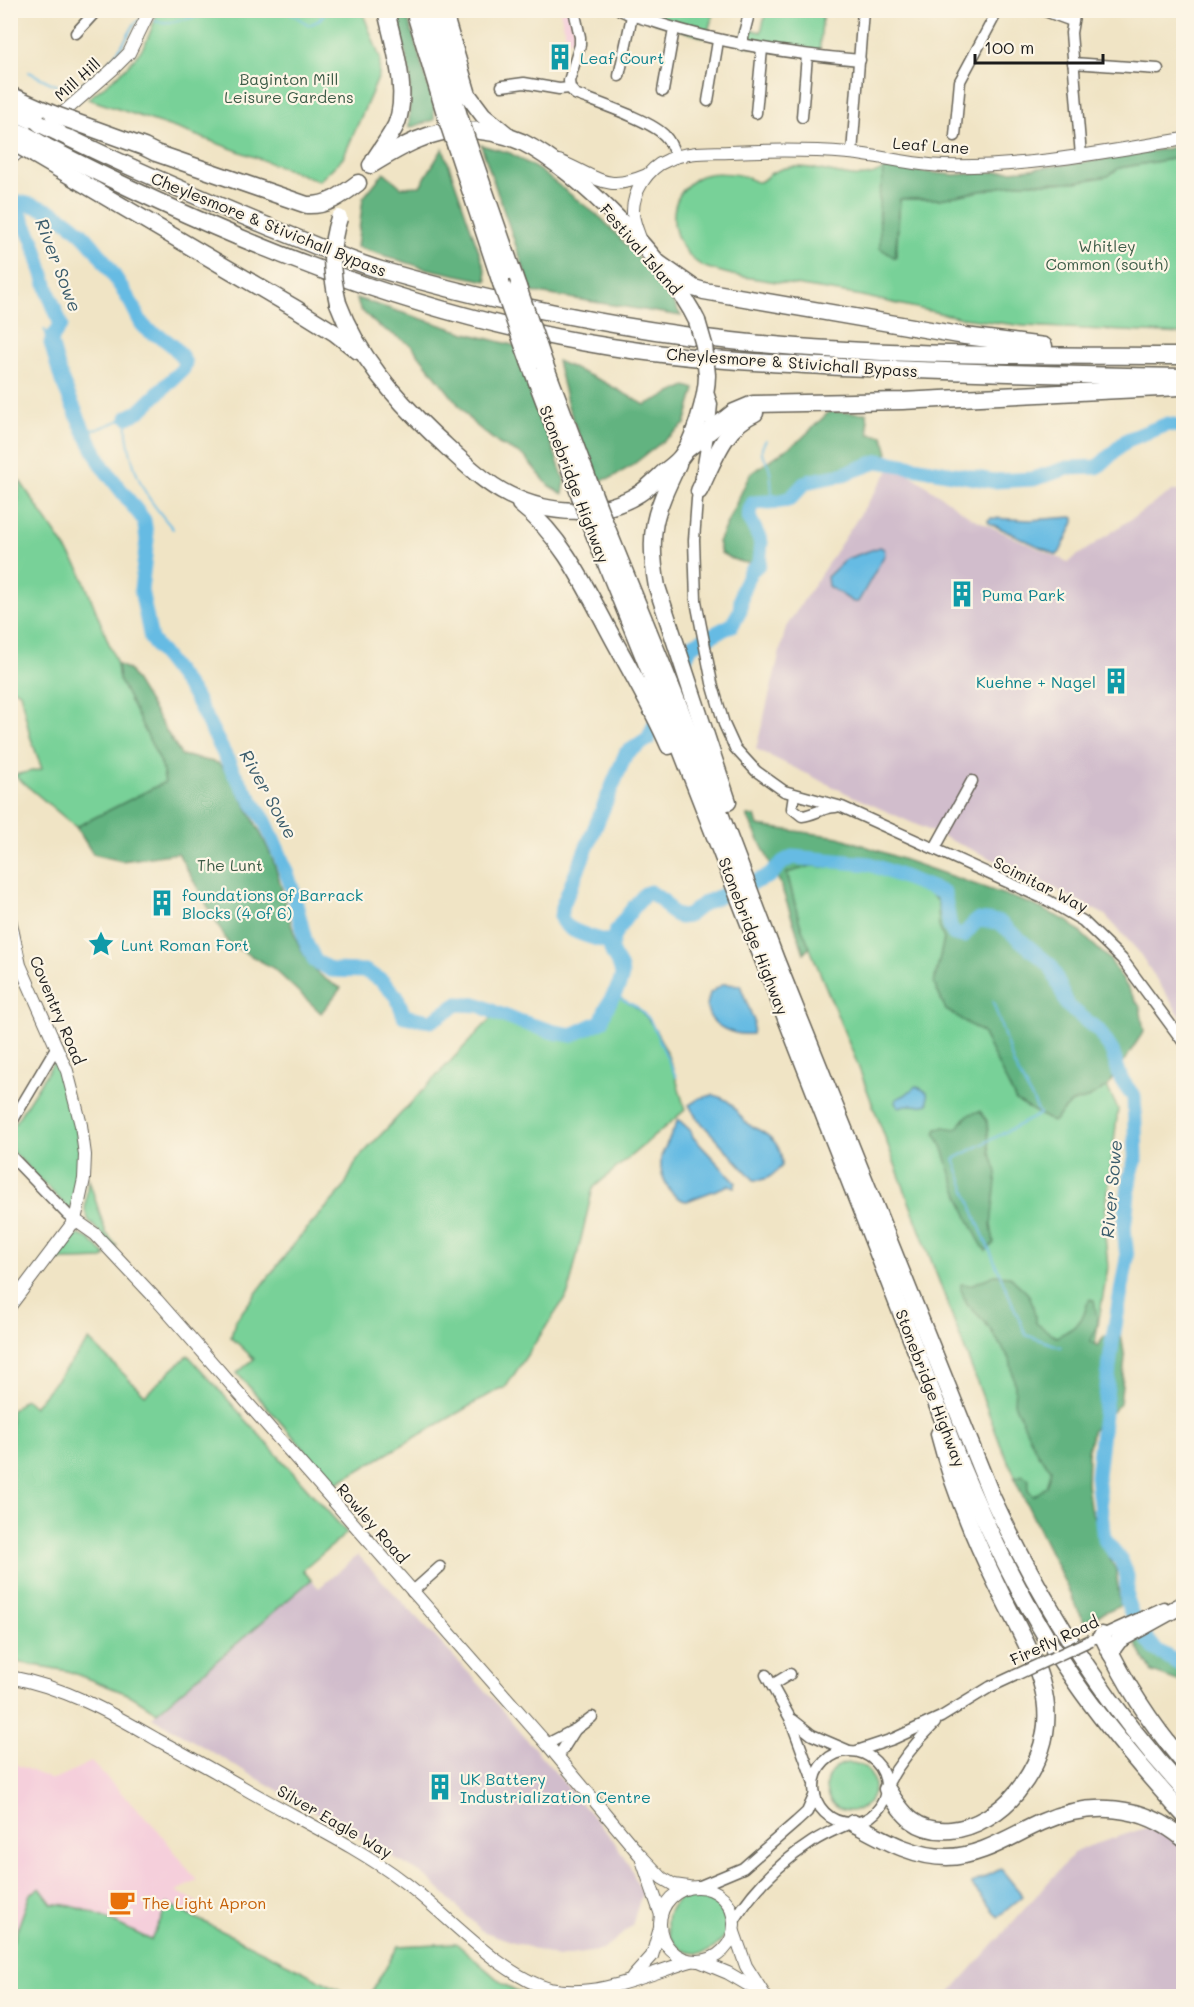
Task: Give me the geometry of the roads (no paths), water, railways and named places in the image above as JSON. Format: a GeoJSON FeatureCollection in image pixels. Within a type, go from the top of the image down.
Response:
{"type":"FeatureCollection","features":[{"type":"Feature","properties":{"kind":"highway"},"geometry":{"type":"LineString","coordinates":[[371,165],[392,133],[400,110],[401,86],[386,10]]}},
{"type":"Feature","properties":{"kind":"highway","name":"Stonebridge Highway"},"geometry":{"type":"LineString","coordinates":[[414,10],[454,120],[509,285],[597,522],[656,702],[753,905],[968,1439],[1015,1546],[1082,1662],[1123,1718],[1184,1790]]}},
{"type":"Feature","properties":{"kind":"highway","name":"Stonebridge Highway"},"geometry":{"type":"LineString","coordinates":[[428,10],[454,120]]}},
{"type":"Feature","properties":{"kind":"highway"},"geometry":{"type":"LineString","coordinates":[[443,10],[468,95],[483,115],[512,138]]}},
{"type":"Feature","properties":{"kind":"highway"},"geometry":{"type":"LineString","coordinates":[[10,95],[47,118]]}},
{"type":"Feature","properties":{"kind":"highway"},"geometry":{"type":"LineString","coordinates":[[10,103],[47,118]]}},
{"type":"Feature","properties":{"kind":"highway","name":"Cheylesmore & Stivichall Bypass"},"geometry":{"type":"LineString","coordinates":[[10,110],[47,118],[68,127],[110,158],[206,201],[378,269],[545,311],[630,327],[745,342],[937,353],[1184,356]]}},
{"type":"Feature","properties":{"kind":"highway"},"geometry":{"type":"LineString","coordinates":[[68,127],[156,153],[307,205],[321,205],[333,200],[358,183]]}},
{"type":"Feature","properties":{"kind":"highway","name":"Festival Island"},"geometry":{"type":"LineString","coordinates":[[449,131],[478,131],[512,138],[543,154],[594,196],[649,253],[683,297],[697,321],[705,353],[707,382],[702,409],[683,454],[639,494],[619,504],[591,511],[553,510],[510,496],[479,474],[425,426],[362,354],[338,303],[331,262],[333,238],[348,200],[371,165],[413,142],[449,131]]}},
{"type":"Feature","properties":{"kind":"highway","name":"Cheylesmore & Stivichall Bypass"},"geometry":{"type":"LineString","coordinates":[[15,137],[160,203],[326,273],[474,319],[609,347],[706,360],[932,371],[1184,377]]}},
{"type":"Feature","properties":{"kind":"highway"},"geometry":{"type":"LineString","coordinates":[[40,150],[326,327],[362,354]]}},
{"type":"Feature","properties":{"kind":"highway"},"geometry":{"type":"LineString","coordinates":[[649,253],[694,288],[704,291],[965,336],[1040,345],[1072,355]]}},
{"type":"Feature","properties":{"kind":"highway"},"geometry":{"type":"LineString","coordinates":[[736,870],[688,679],[657,587],[652,558],[652,536],[659,506],[683,454],[740,408],[753,404],[902,401],[1184,387]]}},
{"type":"Feature","properties":{"kind":"highway"},"geometry":{"type":"LineString","coordinates":[[699,491],[732,429],[743,419],[774,403]]}},
{"type":"Feature","properties":{"kind":"highway"},"geometry":{"type":"LineString","coordinates":[[510,496],[535,515],[556,540],[656,702]]}},
{"type":"Feature","properties":{"kind":"highway","name":"Stonebridge Highway"},"geometry":{"type":"LineString","coordinates":[[597,522],[679,706],[736,870]]}},
{"type":"Feature","properties":{"kind":"highway","name":"Stonebridge Highway"},"geometry":{"type":"LineString","coordinates":[[753,905],[802,1063],[976,1503],[1025,1601],[1073,1680],[1141,1768],[1184,1815]]}},
{"type":"Feature","properties":{"kind":"highway"},"geometry":{"type":"LineString","coordinates":[[887,1787],[900,1809],[915,1824],[934,1830],[967,1827],[995,1812],[1013,1797],[1027,1779],[1040,1755],[1046,1735],[1045,1690],[1036,1664],[963,1509],[949,1471],[921,1362]]}},
{"type":"Feature","properties":{"kind":"highway"},"geometry":{"type":"LineString","coordinates":[[1184,1604],[1108,1640],[1135,1698],[1184,1763]]}},
{"type":"Feature","properties":{"kind":"highway"},"geometry":{"type":"LineString","coordinates":[[851,1823],[902,1848],[922,1854],[948,1857],[967,1854],[989,1846],[1042,1821],[1091,1808],[1131,1811],[1159,1822],[1184,1839]]}},
{"type":"Feature","properties":{"kind":"street"},"geometry":{"type":"LineString","coordinates":[[76,33],[98,10]]}},
{"type":"Feature","properties":{"kind":"street","name":"Mill Hill"},"geometry":{"type":"LineString","coordinates":[[10,159],[87,93],[129,53],[150,10]]}},
{"type":"Feature","properties":{"kind":"street"},"geometry":{"type":"LineString","coordinates":[[574,10],[580,41],[569,81],[570,88],[575,94],[661,132],[669,141],[676,157]]}},
{"type":"Feature","properties":{"kind":"street"},"geometry":{"type":"LineString","coordinates":[[620,10],[632,16],[718,41],[762,49],[860,60]]}},
{"type":"Feature","properties":{"kind":"street"},"geometry":{"type":"LineString","coordinates":[[654,22],[658,10]]}},
{"type":"Feature","properties":{"kind":"street"},"geometry":{"type":"LineString","coordinates":[[741,45],[750,10]]}},
{"type":"Feature","properties":{"kind":"street"},"geometry":{"type":"LineString","coordinates":[[852,153],[863,10]]}},
{"type":"Feature","properties":{"kind":"street"},"geometry":{"type":"LineString","coordinates":[[955,136],[960,81],[998,10]]}},
{"type":"Feature","properties":{"kind":"street"},"geometry":{"type":"LineString","coordinates":[[1042,10],[1073,16],[1073,63],[1081,156]]}},
{"type":"Feature","properties":{"kind":"street"},"geometry":{"type":"LineString","coordinates":[[619,76],[632,16]]}},
{"type":"Feature","properties":{"kind":"street"},"geometry":{"type":"LineString","coordinates":[[663,91],[674,29]]}},
{"type":"Feature","properties":{"kind":"street"},"geometry":{"type":"LineString","coordinates":[[708,101],[718,41]]}},
{"type":"Feature","properties":{"kind":"street"},"geometry":{"type":"LineString","coordinates":[[756,113],[762,49]]}},
{"type":"Feature","properties":{"kind":"street"},"geometry":{"type":"LineString","coordinates":[[802,117],[807,55]]}},
{"type":"Feature","properties":{"kind":"street"},"geometry":{"type":"LineString","coordinates":[[1073,63],[1158,69]]}},
{"type":"Feature","properties":{"kind":"street"},"geometry":{"type":"LineString","coordinates":[[502,86],[524,83],[560,89],[570,88]]}},
{"type":"Feature","properties":{"kind":"street","name":"Leaf Lane"},"geometry":{"type":"LineString","coordinates":[[543,154],[610,183],[624,183],[647,175],[658,165],[676,157],[690,154],[815,151],[852,153],[943,166],[997,164],[1081,156],[1184,139]]}},
{"type":"Feature","properties":{"kind":"street"},"geometry":{"type":"LineString","coordinates":[[647,175],[636,196],[633,209],[635,224],[649,253]]}},
{"type":"Feature","properties":{"kind":"street","name":"Scimitar Way"},"geometry":{"type":"LineString","coordinates":[[707,382],[712,404],[699,491],[693,565],[696,601],[705,650],[724,724],[735,748],[769,782],[794,795],[842,807],[1049,901],[1083,921],[1122,959],[1184,1042]]}},
{"type":"Feature","properties":{"kind":"street"},"geometry":{"type":"LineString","coordinates":[[935,848],[972,781]]}},
{"type":"Feature","properties":{"kind":"street"},"geometry":{"type":"LineString","coordinates":[[794,795],[792,808],[802,816],[810,815],[826,807],[842,807]]}},
{"type":"Feature","properties":{"kind":"street","name":"Coventry Road"},"geometry":{"type":"LineString","coordinates":[[10,919],[15,967],[28,987],[67,1071],[81,1125],[85,1155],[84,1179],[75,1220],[10,1306]]}},
{"type":"Feature","properties":{"kind":"street"},"geometry":{"type":"LineString","coordinates":[[10,1125],[57,1046]]}},
{"type":"Feature","properties":{"kind":"street"},"geometry":{"type":"LineString","coordinates":[[10,1155],[75,1220]]}},
{"type":"Feature","properties":{"kind":"street","name":"Rowley Road"},"geometry":{"type":"LineString","coordinates":[[75,1220],[94,1234],[157,1300],[548,1744],[639,1854],[662,1878],[674,1885],[694,1887]]}},
{"type":"Feature","properties":{"kind":"street"},"geometry":{"type":"LineString","coordinates":[[412,1592],[440,1567]]}},
{"type":"Feature","properties":{"kind":"street"},"geometry":{"type":"LineString","coordinates":[[1166,1611],[1184,1599]]}},
{"type":"Feature","properties":{"kind":"street","name":"Firefly Road"},"geometry":{"type":"LineString","coordinates":[[852,1751],[893,1740],[941,1717],[990,1687],[1108,1640]]}},
{"type":"Feature","properties":{"kind":"street"},"geometry":{"type":"LineString","coordinates":[[772,1685],[790,1674]]}},
{"type":"Feature","properties":{"kind":"street"},"geometry":{"type":"LineString","coordinates":[[766,1675],[790,1718],[823,1811],[831,1818],[851,1823]]}},
{"type":"Feature","properties":{"kind":"street","name":"Silver Eagle Way"},"geometry":{"type":"LineString","coordinates":[[10,1677],[56,1689],[93,1704],[344,1844],[402,1881],[505,1967],[548,1988],[563,1991],[591,1991],[695,1961]]}},
{"type":"Feature","properties":{"kind":"street"},"geometry":{"type":"LineString","coordinates":[[548,1744],[576,1729],[592,1717]]}},
{"type":"Feature","properties":{"kind":"street","name":"Firefly Road"},"geometry":{"type":"LineString","coordinates":[[887,1787],[899,1763],[910,1748],[941,1717]]}},
{"type":"Feature","properties":{"kind":"street"},"geometry":{"type":"LineString","coordinates":[[695,1961],[717,1955],[730,1941],[734,1927],[751,1895],[798,1853],[813,1841],[851,1823],[863,1821],[880,1808],[887,1787],[881,1767],[874,1760],[812,1736],[790,1718]]}},
{"type":"Feature","properties":{"kind":"street"},"geometry":{"type":"LineString","coordinates":[[558,1757],[576,1729]]}},
{"type":"Feature","properties":{"kind":"street"},"geometry":{"type":"LineString","coordinates":[[630,1980],[652,1956],[660,1921],[671,1897],[743,1868],[807,1812],[816,1774],[828,1758],[852,1751]]}},
{"type":"Feature","properties":{"kind":"street","name":"Rowley Road"},"geometry":{"type":"LineString","coordinates":[[639,1854],[660,1921]]}},
{"type":"Feature","properties":{"kind":"street"},"geometry":{"type":"LineString","coordinates":[[694,1887],[709,1888],[729,1903],[746,1966],[764,1995]]}},
{"type":"Feature","properties":{"kind":"street"},"geometry":{"type":"LineString","coordinates":[[660,1921],[666,1944],[673,1952],[728,1973],[764,1995]]}},
{"type":"Feature","properties":{"kind":"water"},"geometry":{"type":"Polygon","coordinates":[[[1072,517],[1074,522],[1057,555],[989,523],[988,520],[991,518],[1030,520],[1072,517]]]}},
{"type":"Feature","properties":{"kind":"water"},"geometry":{"type":"Polygon","coordinates":[[[880,547],[884,549],[885,554],[858,602],[853,602],[828,586],[827,577],[846,559],[880,547]]]}},
{"type":"Feature","properties":{"kind":"water"},"geometry":{"type":"Polygon","coordinates":[[[723,984],[740,985],[754,1021],[752,1034],[731,1032],[712,1020],[707,1005],[710,993],[723,984]]]}},
{"type":"Feature","properties":{"kind":"water"},"geometry":{"type":"Polygon","coordinates":[[[916,1086],[927,1092],[928,1104],[899,1107],[895,1103],[896,1099],[916,1086]]]}},
{"type":"Feature","properties":{"kind":"water"},"geometry":{"type":"Polygon","coordinates":[[[713,1095],[729,1102],[746,1123],[768,1136],[779,1148],[782,1166],[773,1175],[763,1180],[754,1180],[696,1117],[689,1105],[700,1098],[713,1095]]]}},
{"type":"Feature","properties":{"kind":"water"},"geometry":{"type":"Polygon","coordinates":[[[678,1119],[736,1183],[734,1187],[729,1185],[687,1201],[670,1190],[663,1176],[661,1162],[678,1119]]]}},
{"type":"Feature","properties":{"kind":"water"},"geometry":{"type":"Polygon","coordinates":[[[1001,1869],[1023,1896],[998,1917],[971,1884],[1001,1869]]]}},
{"type":"Feature","properties":{"kind":"waterway"},"geometry":{"type":"LineString","coordinates":[[155,21],[176,21],[215,10]]}},
{"type":"Feature","properties":{"kind":"waterway"},"geometry":{"type":"LineString","coordinates":[[286,10],[309,25],[318,21],[328,10]]}},
{"type":"Feature","properties":{"kind":"waterway"},"geometry":{"type":"LineString","coordinates":[[81,84],[106,66],[135,23],[140,20]]}},
{"type":"Feature","properties":{"kind":"waterway"},"geometry":{"type":"LineString","coordinates":[[29,72],[63,89],[76,85]]}},
{"type":"Feature","properties":{"kind":"waterway","name":"River Sowe"},"geometry":{"type":"LineString","coordinates":[[10,200],[14,202],[33,241],[61,325],[51,343],[62,381],[103,467],[144,520],[147,540],[141,590],[151,639],[194,695],[235,775],[265,821],[292,888],[305,940],[315,961],[331,970],[365,971],[381,980],[397,997],[404,1016],[431,1021],[458,1004],[479,1005],[515,1020],[572,1035],[602,1021],[622,975],[611,949],[614,936],[645,894],[650,892],[663,901],[671,912],[680,917],[688,916],[704,903],[769,876],[783,862],[792,857],[870,864],[944,893],[950,927],[954,934],[963,936],[977,920],[999,922],[1051,966],[1068,1006],[1099,1031],[1112,1051],[1121,1079],[1134,1097],[1136,1158],[1130,1177],[1124,1228],[1127,1258],[1112,1343],[1097,1476],[1104,1539],[1121,1560],[1127,1576],[1127,1602],[1136,1625],[1155,1649],[1184,1667]]}},
{"type":"Feature","properties":{"kind":"waterway"},"geometry":{"type":"LineString","coordinates":[[14,202],[36,206],[55,214],[85,237],[109,268],[142,324],[150,332],[171,344],[185,363],[183,369],[141,410],[128,417]]}},
{"type":"Feature","properties":{"kind":"waterway"},"geometry":{"type":"LineString","coordinates":[[10,287],[18,296]]}},
{"type":"Feature","properties":{"kind":"waterway"},"geometry":{"type":"LineString","coordinates":[[44,329],[51,343]]}},
{"type":"Feature","properties":{"kind":"waterway"},"geometry":{"type":"LineString","coordinates":[[128,417],[128,441],[138,478],[152,503],[173,529]]}},
{"type":"Feature","properties":{"kind":"waterway"},"geometry":{"type":"LineString","coordinates":[[84,431],[98,429],[128,417]]}},
{"type":"Feature","properties":{"kind":"waterway"},"geometry":{"type":"LineString","coordinates":[[612,943],[568,927],[561,917],[562,907],[626,753],[648,739],[691,646],[732,625],[740,611],[742,591],[750,572],[759,564],[761,542],[749,517],[753,503],[791,498],[810,481],[841,475],[879,461],[993,481],[1033,479],[1068,468],[1096,467],[1127,440],[1168,424],[1184,427]]}},
{"type":"Feature","properties":{"kind":"waterway"},"geometry":{"type":"LineString","coordinates":[[766,440],[762,452],[770,471],[773,502]]}},
{"type":"Feature","properties":{"kind":"waterway"},"geometry":{"type":"LineString","coordinates":[[614,995],[637,1007],[650,1020],[676,1077]]}},
{"type":"Feature","properties":{"kind":"waterway"},"geometry":{"type":"LineString","coordinates":[[993,1002],[1014,1065],[1040,1114],[954,1159],[978,1223],[1026,1335],[1061,1347]]}},
{"type":"Feature","properties":{"kind":"place","name":"Leaf Court"},"geometry":{"type":"Point","coordinates":[560,57]}},
{"type":"Feature","properties":{"kind":"place","name":"Puma Park"},"geometry":{"type":"Point","coordinates":[962,594]}},
{"type":"Feature","properties":{"kind":"place","name":"Kuehne + Nagel"},"geometry":{"type":"Point","coordinates":[1116,681]}},
{"type":"Feature","properties":{"kind":"place","name":"foundations of Barrack Blocks (4 of 6)"},"geometry":{"type":"Point","coordinates":[162,903]}},
{"type":"Feature","properties":{"kind":"place","name":"Lunt Roman Fort"},"geometry":{"type":"Point","coordinates":[101,944]}},
{"type":"Feature","properties":{"kind":"place","name":"UK Battery Industrialization Centre"},"geometry":{"type":"Point","coordinates":[440,1787]}},
{"type":"Feature","properties":{"kind":"place","name":"The Light Apron"},"geometry":{"type":"Point","coordinates":[122,1902]}},
{"type":"Feature","properties":{"kind":"park label","name":"Baginton Mill Leisure Gardens"},"geometry":{"type":"Point","coordinates":[289,87]}},
{"type":"Feature","properties":{"kind":"park label","name":"Whitley Common (south)"},"geometry":{"type":"Point","coordinates":[1107,254]}},
{"type":"Feature","properties":{"kind":"park label","name":"The Lunt"},"geometry":{"type":"Point","coordinates":[230,864]}}]}
